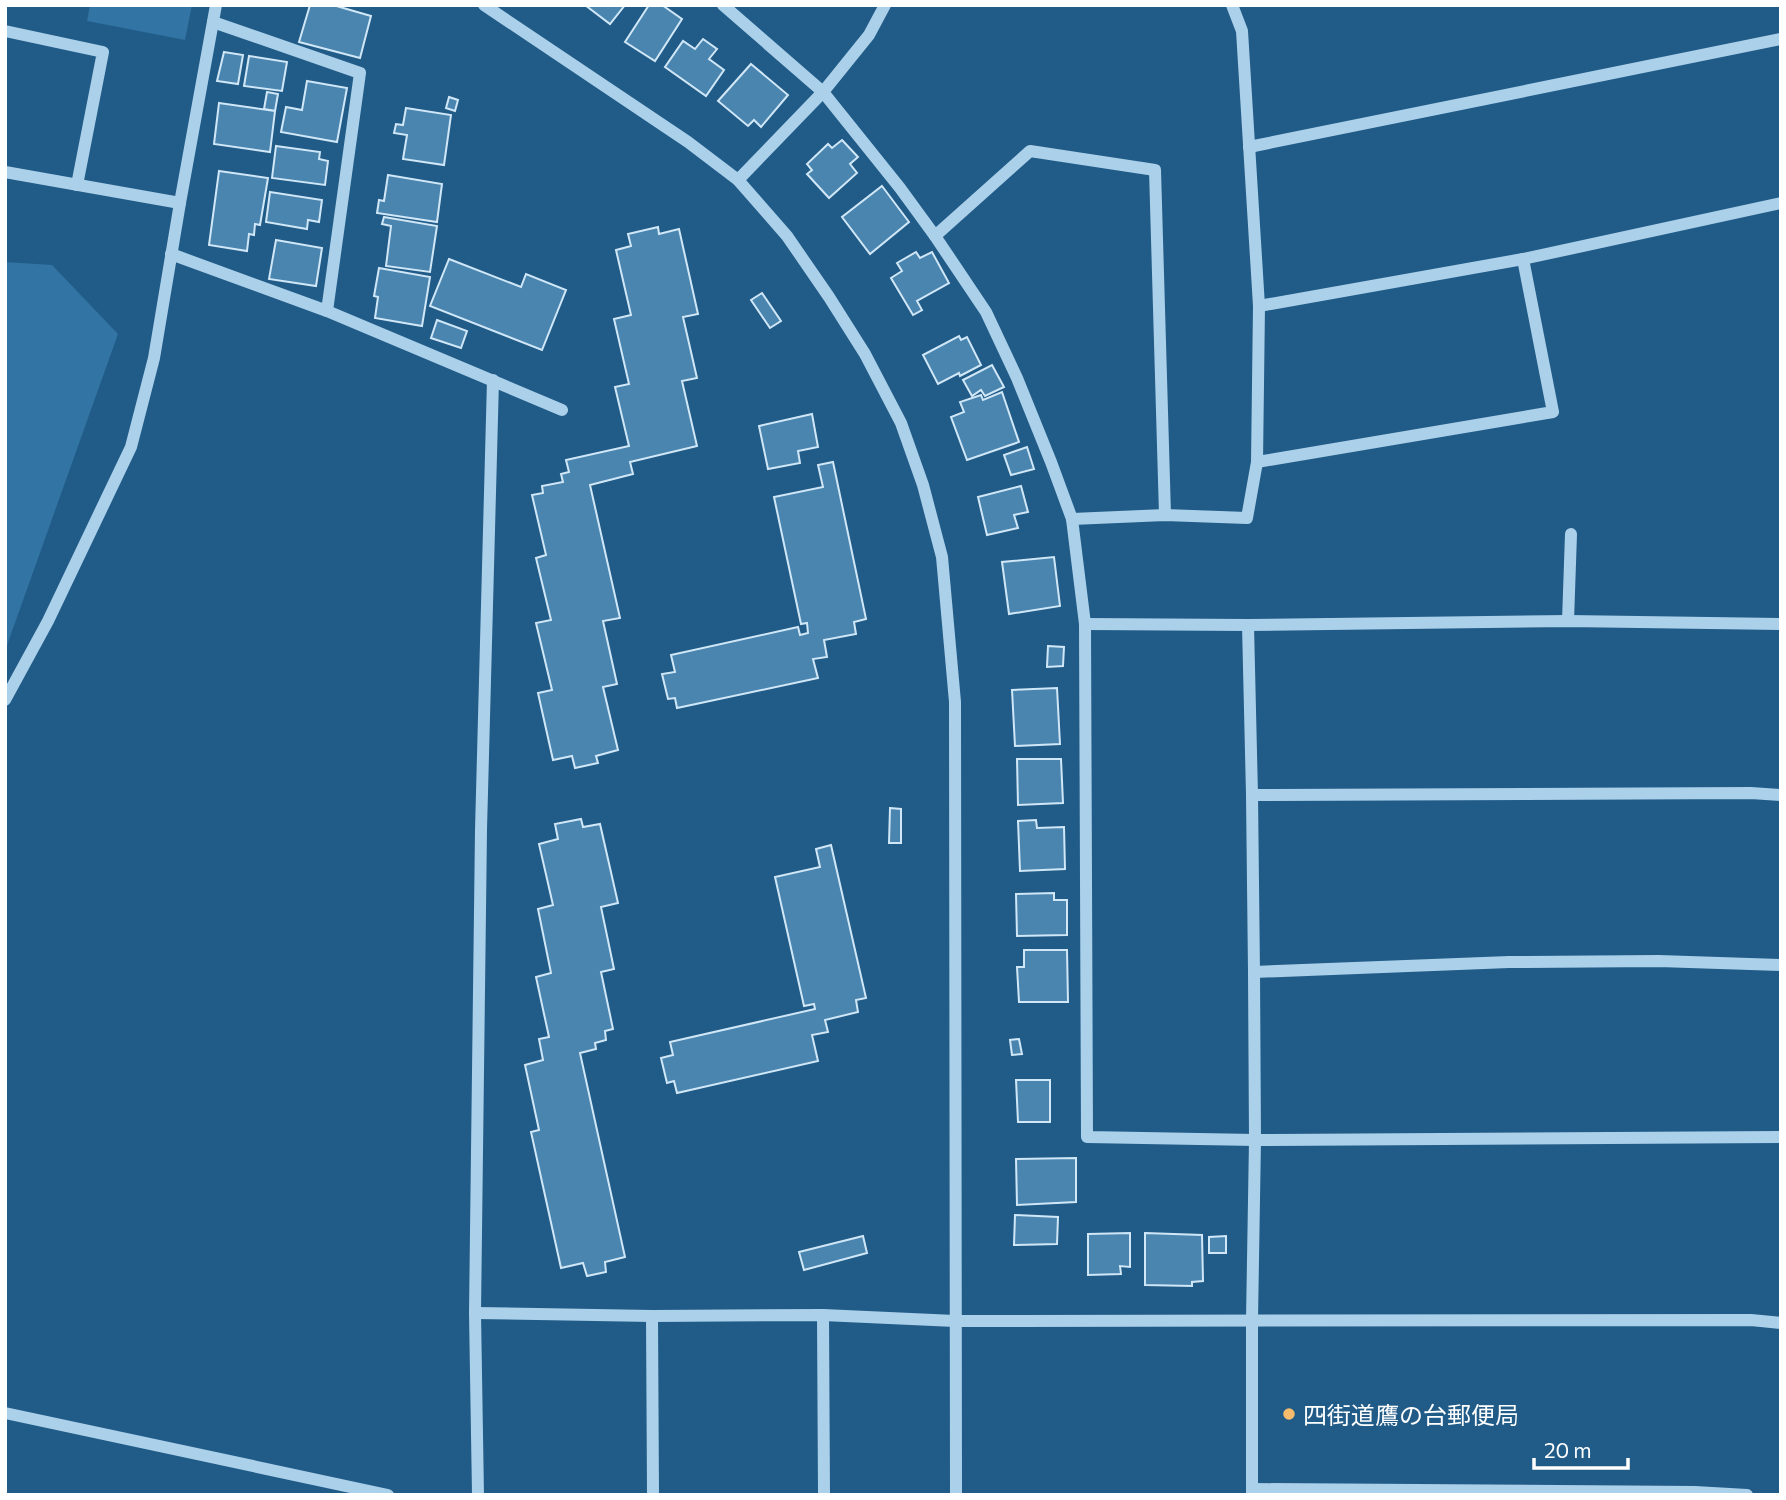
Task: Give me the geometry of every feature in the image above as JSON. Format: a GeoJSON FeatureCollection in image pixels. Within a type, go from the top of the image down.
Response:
{"type":"FeatureCollection","features":[{"type":"Feature","properties":{"kind":"street"},"geometry":{"type":"LineString","coordinates":[[5,700],[48,621],[131,447],[154,358],[216,5]]}},
{"type":"Feature","properties":{"kind":"street"},"geometry":{"type":"LineString","coordinates":[[484,5],[688,142],[738,180],[787,236],[865,354],[901,423],[923,485],[942,557],[955,702],[956,1495]]}},
{"type":"Feature","properties":{"kind":"street"},"geometry":{"type":"LineString","coordinates":[[723,5],[823,92],[935,236],[986,312],[1022,390],[1072,519],[1085,624],[1087,1137],[1255,1140],[1781,1137]]}},
{"type":"Feature","properties":{"kind":"street"},"geometry":{"type":"LineString","coordinates":[[738,180],[823,92],[869,35],[885,5]]}},
{"type":"Feature","properties":{"kind":"street"},"geometry":{"type":"LineString","coordinates":[[1072,519],[1165,515],[1247,518],[1257,462],[1259,306],[1241,32],[1232,5]]}},
{"type":"Feature","properties":{"kind":"street"},"geometry":{"type":"LineString","coordinates":[[214,22],[360,73],[327,311]]}},
{"type":"Feature","properties":{"kind":"street"},"geometry":{"type":"LineString","coordinates":[[5,31],[103,51],[77,185]]}},
{"type":"Feature","properties":{"kind":"street"},"geometry":{"type":"LineString","coordinates":[[1249,147],[1781,40]]}},
{"type":"Feature","properties":{"kind":"street"},"geometry":{"type":"LineString","coordinates":[[935,236],[1030,151],[1155,170],[1165,515]]}},
{"type":"Feature","properties":{"kind":"street"},"geometry":{"type":"LineString","coordinates":[[5,172],[180,203]]}},
{"type":"Feature","properties":{"kind":"street"},"geometry":{"type":"LineString","coordinates":[[1259,306],[1523,259],[1781,203]]}},
{"type":"Feature","properties":{"kind":"street"},"geometry":{"type":"LineString","coordinates":[[171,254],[327,311],[562,410]]}},
{"type":"Feature","properties":{"kind":"street"},"geometry":{"type":"LineString","coordinates":[[1257,462],[1553,412],[1523,259]]}},
{"type":"Feature","properties":{"kind":"street"},"geometry":{"type":"LineString","coordinates":[[478,1495],[475,1313],[481,830],[493,380]]}},
{"type":"Feature","properties":{"kind":"street"},"geometry":{"type":"LineString","coordinates":[[1568,621],[1571,534]]}},
{"type":"Feature","properties":{"kind":"street"},"geometry":{"type":"LineString","coordinates":[[1085,624],[1568,621],[1781,624]]}},
{"type":"Feature","properties":{"kind":"street"},"geometry":{"type":"LineString","coordinates":[[1248,625],[1255,1140],[1252,1492],[1695,1492],[1746,1495]]}},
{"type":"Feature","properties":{"kind":"street"},"geometry":{"type":"LineString","coordinates":[[1252,795],[1751,793],[1781,796]]}},
{"type":"Feature","properties":{"kind":"street"},"geometry":{"type":"LineString","coordinates":[[1254,972],[1509,962],[1659,961],[1781,965]]}},
{"type":"Feature","properties":{"kind":"street"},"geometry":{"type":"LineString","coordinates":[[475,1313],[823,1315],[955,1321],[1751,1320],[1781,1323]]}},
{"type":"Feature","properties":{"kind":"street"},"geometry":{"type":"LineString","coordinates":[[823,1315],[824,1495]]}},
{"type":"Feature","properties":{"kind":"street"},"geometry":{"type":"LineString","coordinates":[[652,1316],[653,1495]]}},
{"type":"Feature","properties":{"kind":"street"},"geometry":{"type":"LineString","coordinates":[[5,1413],[388,1495]]}},
{"type":"Feature","properties":{"kind":"shaded area"},"geometry":{"type":"Polygon","coordinates":[[[90,5],[192,5],[185,40],[87,21],[90,5]]]}},
{"type":"Feature","properties":{"kind":"shaded area"},"geometry":{"type":"Polygon","coordinates":[[[5,262],[52,265],[118,334],[5,651],[5,262]]]}},
{"type":"Feature","properties":{"kind":"building"},"geometry":{"type":"Polygon","coordinates":[[[310,5],[333,5],[371,16],[360,58],[299,42],[310,5]]]}},
{"type":"Feature","properties":{"kind":"building"},"geometry":{"type":"Polygon","coordinates":[[[585,5],[625,5],[610,24],[585,5]]]}},
{"type":"Feature","properties":{"kind":"building"},"geometry":{"type":"Polygon","coordinates":[[[649,5],[662,5],[682,19],[655,61],[625,42],[649,5]]]}},
{"type":"Feature","properties":{"kind":"building"},"geometry":{"type":"Polygon","coordinates":[[[703,39],[717,49],[709,59],[724,70],[706,96],[665,67],[683,41],[695,49],[703,39]]]}},
{"type":"Feature","properties":{"kind":"building"},"geometry":{"type":"Polygon","coordinates":[[[224,52],[243,55],[238,84],[217,81],[224,52]]]}},
{"type":"Feature","properties":{"kind":"building"},"geometry":{"type":"Polygon","coordinates":[[[249,56],[287,62],[282,91],[244,86],[249,56]]]}},
{"type":"Feature","properties":{"kind":"building"},"geometry":{"type":"Polygon","coordinates":[[[751,64],[788,95],[761,127],[754,120],[748,126],[718,101],[751,64]]]}},
{"type":"Feature","properties":{"kind":"building"},"geometry":{"type":"Polygon","coordinates":[[[307,81],[347,88],[337,142],[281,132],[286,107],[302,110],[307,81]]]}},
{"type":"Feature","properties":{"kind":"building"},"geometry":{"type":"Polygon","coordinates":[[[267,92],[278,94],[275,111],[264,109],[267,92]]]}},
{"type":"Feature","properties":{"kind":"building"},"geometry":{"type":"Polygon","coordinates":[[[449,97],[458,100],[455,111],[446,108],[449,97]]]}},
{"type":"Feature","properties":{"kind":"building"},"geometry":{"type":"Polygon","coordinates":[[[219,103],[275,111],[270,152],[214,144],[219,103]]]}},
{"type":"Feature","properties":{"kind":"building"},"geometry":{"type":"Polygon","coordinates":[[[406,108],[451,115],[444,165],[403,159],[407,135],[394,133],[396,124],[403,125],[406,108]]]}},
{"type":"Feature","properties":{"kind":"building"},"geometry":{"type":"Polygon","coordinates":[[[842,140],[858,157],[850,164],[857,173],[829,198],[807,174],[812,170],[807,164],[828,144],[832,148],[842,140]]]}},
{"type":"Feature","properties":{"kind":"building"},"geometry":{"type":"Polygon","coordinates":[[[276,146],[320,152],[319,159],[328,161],[325,185],[272,178],[276,146]]]}},
{"type":"Feature","properties":{"kind":"building"},"geometry":{"type":"Polygon","coordinates":[[[219,171],[268,178],[260,225],[255,224],[254,235],[249,234],[247,251],[209,245],[219,171]]]}},
{"type":"Feature","properties":{"kind":"building"},"geometry":{"type":"Polygon","coordinates":[[[388,175],[442,184],[437,222],[377,213],[379,200],[384,201],[388,175]]]}},
{"type":"Feature","properties":{"kind":"building"},"geometry":{"type":"Polygon","coordinates":[[[882,186],[909,222],[870,254],[842,217],[882,186]]]}},
{"type":"Feature","properties":{"kind":"building"},"geometry":{"type":"Polygon","coordinates":[[[270,192],[322,200],[319,222],[308,220],[307,229],[266,222],[270,192]]]}},
{"type":"Feature","properties":{"kind":"building"},"geometry":{"type":"Polygon","coordinates":[[[384,217],[437,226],[430,272],[386,266],[391,226],[382,224],[384,217]]]}},
{"type":"Feature","properties":{"kind":"building"},"geometry":{"type":"Polygon","coordinates":[[[658,227],[659,234],[679,229],[698,314],[683,317],[697,378],[682,381],[697,446],[630,462],[633,474],[590,485],[620,618],[603,621],[617,684],[603,687],[618,750],[596,756],[598,763],[575,768],[572,756],[553,760],[538,693],[552,690],[536,623],[551,620],[536,558],[546,555],[532,495],[543,493],[542,486],[563,482],[561,474],[569,472],[566,460],[629,446],[615,387],[629,384],[614,319],[631,315],[616,250],[631,246],[628,234],[658,227]]]}},
{"type":"Feature","properties":{"kind":"building"},"geometry":{"type":"Polygon","coordinates":[[[276,240],[322,248],[316,286],[269,279],[276,240]]]}},
{"type":"Feature","properties":{"kind":"building"},"geometry":{"type":"Polygon","coordinates":[[[916,252],[920,258],[932,252],[949,283],[917,301],[922,310],[913,315],[891,278],[902,271],[897,263],[916,252]]]}},
{"type":"Feature","properties":{"kind":"building"},"geometry":{"type":"Polygon","coordinates":[[[449,259],[521,287],[526,274],[566,290],[542,350],[430,306],[449,259]]]}},
{"type":"Feature","properties":{"kind":"building"},"geometry":{"type":"Polygon","coordinates":[[[379,268],[430,277],[422,326],[375,318],[378,297],[374,296],[379,268]]]}},
{"type":"Feature","properties":{"kind":"building"},"geometry":{"type":"Polygon","coordinates":[[[762,293],[781,321],[770,328],[751,300],[762,293]]]}},
{"type":"Feature","properties":{"kind":"building"},"geometry":{"type":"Polygon","coordinates":[[[437,320],[467,331],[461,348],[431,338],[437,320]]]}},
{"type":"Feature","properties":{"kind":"building"},"geometry":{"type":"Polygon","coordinates":[[[959,336],[961,340],[967,337],[981,365],[938,384],[923,355],[959,336]]]}},
{"type":"Feature","properties":{"kind":"building"},"geometry":{"type":"Polygon","coordinates":[[[992,365],[1004,387],[985,396],[981,390],[972,396],[963,380],[992,365]]]}},
{"type":"Feature","properties":{"kind":"building"},"geometry":{"type":"Polygon","coordinates":[[[1002,392],[1019,442],[967,460],[951,417],[964,412],[960,402],[981,395],[983,400],[1002,392]]]}},
{"type":"Feature","properties":{"kind":"building"},"geometry":{"type":"Polygon","coordinates":[[[812,414],[818,447],[798,451],[800,463],[768,469],[759,426],[812,414]]]}},
{"type":"Feature","properties":{"kind":"building"},"geometry":{"type":"Polygon","coordinates":[[[1027,447],[1034,469],[1011,475],[1004,455],[1027,447]]]}},
{"type":"Feature","properties":{"kind":"building"},"geometry":{"type":"Polygon","coordinates":[[[833,462],[866,619],[854,622],[856,634],[824,640],[827,657],[813,659],[818,678],[677,708],[675,698],[668,699],[662,674],[675,672],[671,655],[798,627],[800,635],[808,633],[807,623],[801,624],[774,497],[823,487],[818,465],[833,462]]]}},
{"type":"Feature","properties":{"kind":"building"},"geometry":{"type":"Polygon","coordinates":[[[1021,486],[1028,512],[1014,515],[1018,528],[987,535],[978,497],[1021,486]]]}},
{"type":"Feature","properties":{"kind":"building"},"geometry":{"type":"Polygon","coordinates":[[[1054,557],[1060,606],[1009,614],[1002,562],[1054,557]]]}},
{"type":"Feature","properties":{"kind":"building"},"geometry":{"type":"Polygon","coordinates":[[[1048,646],[1064,647],[1063,666],[1047,667],[1048,646]]]}},
{"type":"Feature","properties":{"kind":"building"},"geometry":{"type":"Polygon","coordinates":[[[1057,688],[1060,744],[1015,746],[1012,690],[1057,688]]]}},
{"type":"Feature","properties":{"kind":"building"},"geometry":{"type":"Polygon","coordinates":[[[1017,759],[1061,759],[1063,803],[1018,805],[1017,759]]]}},
{"type":"Feature","properties":{"kind":"building"},"geometry":{"type":"Polygon","coordinates":[[[890,808],[901,809],[901,843],[889,843],[890,808]]]}},
{"type":"Feature","properties":{"kind":"building"},"geometry":{"type":"Polygon","coordinates":[[[581,819],[583,827],[600,824],[618,903],[601,907],[614,969],[601,972],[613,1029],[605,1031],[606,1040],[595,1043],[596,1049],[580,1053],[625,1257],[605,1262],[606,1272],[587,1276],[583,1263],[561,1268],[531,1132],[539,1130],[525,1065],[543,1060],[539,1039],[549,1037],[536,977],[551,973],[538,909],[553,905],[539,844],[558,839],[555,824],[581,819]]]}},
{"type":"Feature","properties":{"kind":"building"},"geometry":{"type":"Polygon","coordinates":[[[1036,820],[1037,828],[1064,827],[1065,869],[1020,871],[1018,821],[1036,820]]]}},
{"type":"Feature","properties":{"kind":"building"},"geometry":{"type":"Polygon","coordinates":[[[831,845],[866,998],[856,1000],[858,1012],[825,1020],[828,1032],[812,1035],[818,1061],[677,1093],[674,1081],[667,1083],[661,1058],[673,1055],[670,1042],[815,1009],[814,1004],[804,1006],[775,877],[820,867],[816,849],[831,845]]]}},
{"type":"Feature","properties":{"kind":"building"},"geometry":{"type":"Polygon","coordinates":[[[1054,893],[1054,900],[1067,900],[1067,935],[1017,936],[1016,894],[1054,893]]]}},
{"type":"Feature","properties":{"kind":"building"},"geometry":{"type":"Polygon","coordinates":[[[1024,950],[1067,950],[1068,1002],[1019,1002],[1017,967],[1024,967],[1024,950]]]}},
{"type":"Feature","properties":{"kind":"building"},"geometry":{"type":"Polygon","coordinates":[[[1019,1039],[1022,1054],[1012,1055],[1010,1040],[1019,1039]]]}},
{"type":"Feature","properties":{"kind":"building"},"geometry":{"type":"Polygon","coordinates":[[[1016,1080],[1050,1080],[1050,1122],[1018,1122],[1016,1080]]]}},
{"type":"Feature","properties":{"kind":"building"},"geometry":{"type":"Polygon","coordinates":[[[1076,1158],[1076,1202],[1017,1205],[1016,1159],[1076,1158]]]}},
{"type":"Feature","properties":{"kind":"building"},"geometry":{"type":"Polygon","coordinates":[[[1015,1215],[1058,1217],[1057,1244],[1014,1245],[1015,1215]]]}},
{"type":"Feature","properties":{"kind":"building"},"geometry":{"type":"Polygon","coordinates":[[[1130,1233],[1130,1267],[1120,1266],[1121,1274],[1088,1275],[1088,1234],[1130,1233]]]}},
{"type":"Feature","properties":{"kind":"building"},"geometry":{"type":"Polygon","coordinates":[[[1145,1233],[1202,1235],[1203,1281],[1192,1282],[1192,1286],[1145,1285],[1145,1233]]]}},
{"type":"Feature","properties":{"kind":"building"},"geometry":{"type":"Polygon","coordinates":[[[863,1236],[867,1253],[804,1270],[799,1252],[863,1236]]]}},
{"type":"Feature","properties":{"kind":"building"},"geometry":{"type":"Polygon","coordinates":[[[1226,1236],[1226,1253],[1209,1253],[1209,1237],[1226,1236]]]}},
{"type":"Feature","properties":{"kind":"place","name":"四街道鷹の台郵便局"},"geometry":{"type":"Point","coordinates":[1289,1414]}}]}
